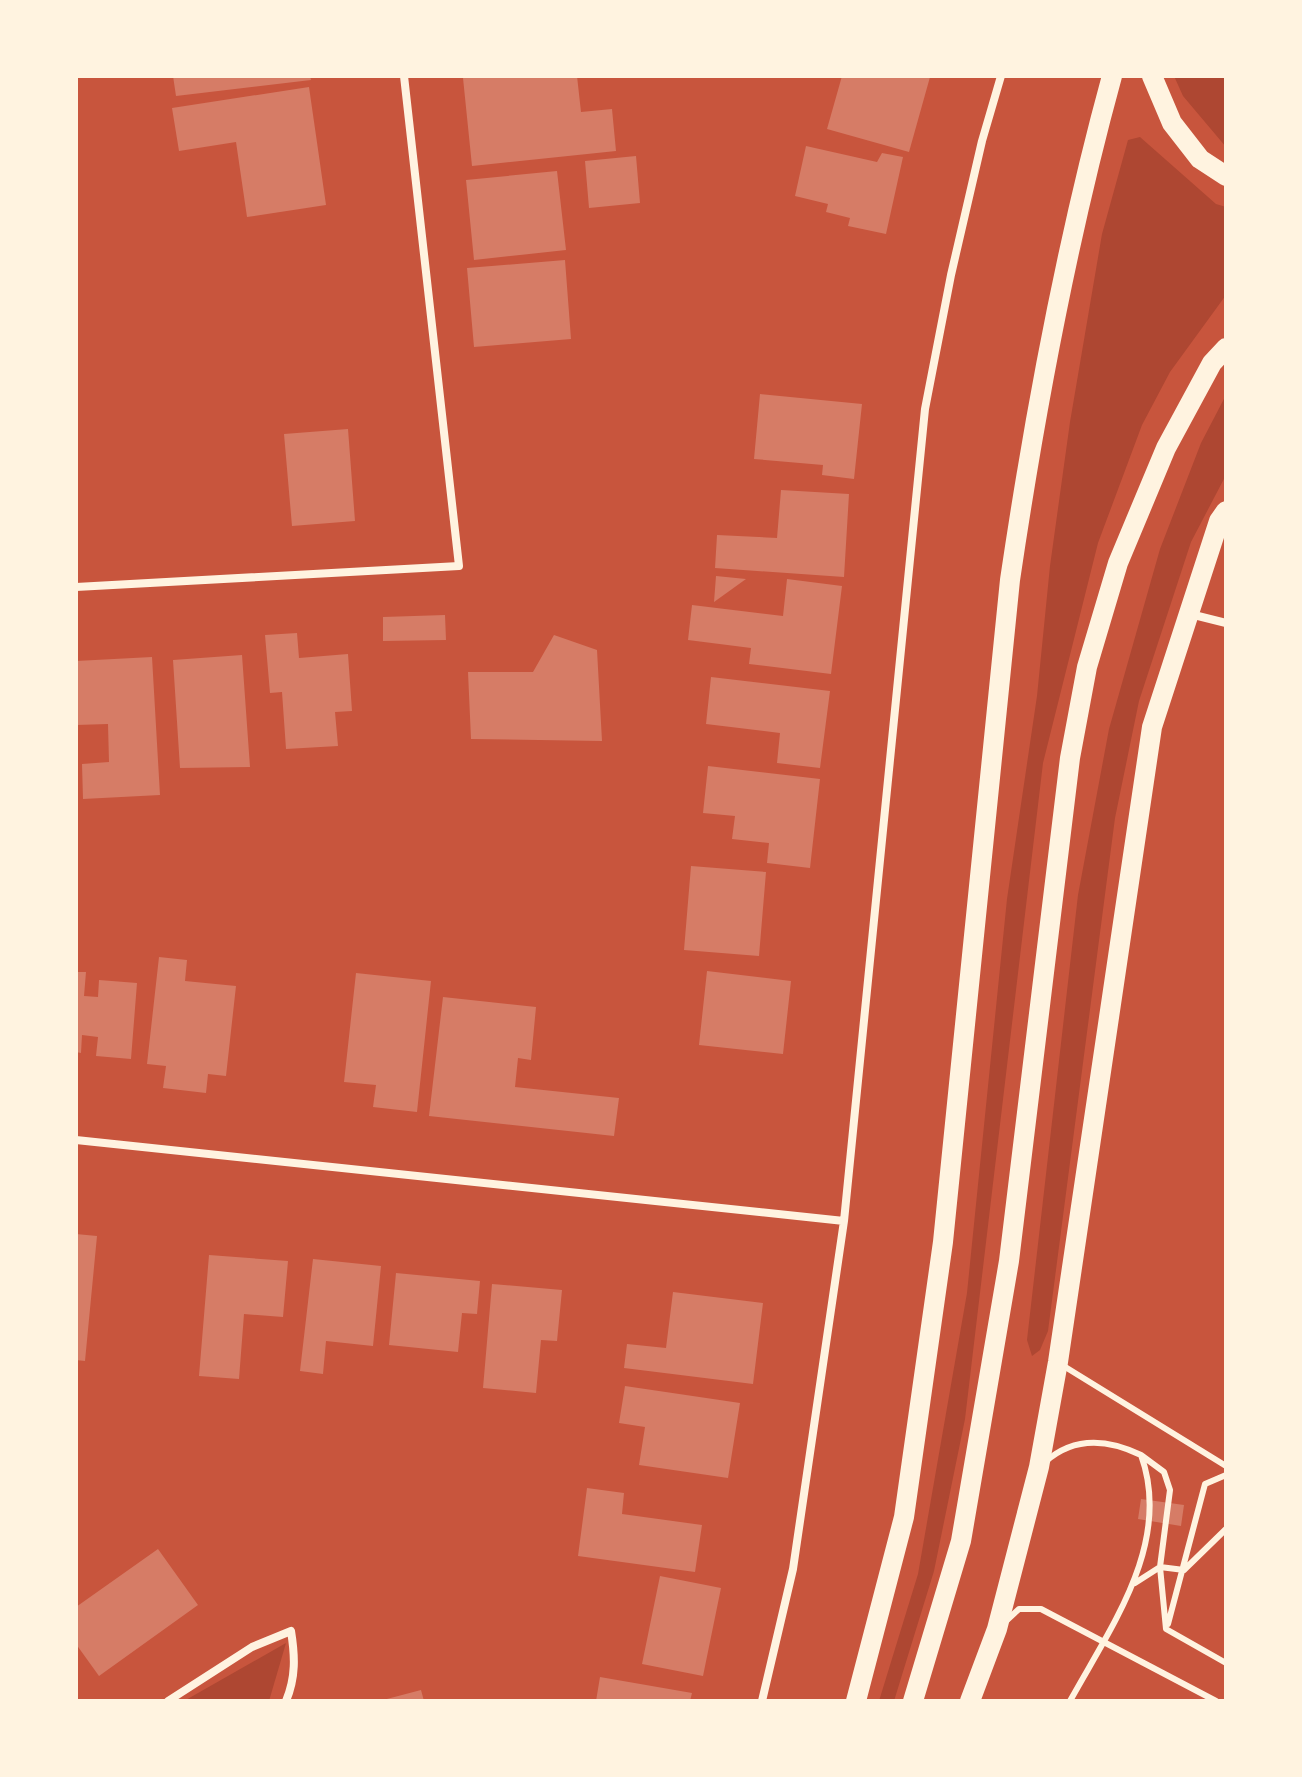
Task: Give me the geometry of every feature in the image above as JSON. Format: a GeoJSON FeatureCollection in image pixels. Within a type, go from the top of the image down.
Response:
{"type":"FeatureCollection","features":[{"type":"Feature","properties":{"kind":"main road"},"geometry":{"type":"LineString","coordinates":[[856,1701],[904,1517],[943,1242],[1010,580],[1026,470],[1089,158],[1112,76]]}},
{"type":"Feature","properties":{"kind":"main road"},"geometry":{"type":"LineString","coordinates":[[1152,76],[1172,123],[1200,159],[1226,176]]}},
{"type":"Feature","properties":{"kind":"main road"},"geometry":{"type":"LineString","coordinates":[[913,1701],[961,1541],[1006,1277],[1070,758],[1087,667],[1118,563],[1166,448],[1212,363],[1226,348]]}},
{"type":"Feature","properties":{"kind":"main road"},"geometry":{"type":"LineString","coordinates":[[970,1701],[997,1629],[1039,1467],[1058,1362],[1152,727],[1219,521],[1226,511]]}},
{"type":"Feature","properties":{"kind":"street"},"geometry":{"type":"LineString","coordinates":[[76,587],[459,566],[404,76]]}},
{"type":"Feature","properties":{"kind":"street"},"geometry":{"type":"LineString","coordinates":[[762,1701],[793,1569],[844,1221],[925,409],[954,260],[1001,76]]}},
{"type":"Feature","properties":{"kind":"street"},"geometry":{"type":"LineString","coordinates":[[1189,614],[1226,623]]}},
{"type":"Feature","properties":{"kind":"street"},"geometry":{"type":"LineString","coordinates":[[76,1140],[844,1221]]}},
{"type":"Feature","properties":{"kind":"street"},"geometry":{"type":"LineString","coordinates":[[168,1701],[252,1647],[291,1631],[295,1660],[286,1701]]}},
{"type":"Feature","properties":{"kind":"lane"},"geometry":{"type":"LineString","coordinates":[[1058,1362],[1226,1466]]}},
{"type":"Feature","properties":{"kind":"lane"},"geometry":{"type":"LineString","coordinates":[[1039,1467],[1055,1453],[1080,1443],[1104,1442],[1125,1447],[1164,1472],[1170,1490],[1160,1567],[1166,1629]]}},
{"type":"Feature","properties":{"kind":"lane"},"geometry":{"type":"LineString","coordinates":[[1070,1701],[1135,1583],[1151,1513],[1150,1487],[1141,1455]]}},
{"type":"Feature","properties":{"kind":"lane"},"geometry":{"type":"LineString","coordinates":[[1166,1629],[1205,1484],[1226,1475]]}},
{"type":"Feature","properties":{"kind":"lane"},"geometry":{"type":"LineString","coordinates":[[1184,1570],[1226,1529]]}},
{"type":"Feature","properties":{"kind":"lane"},"geometry":{"type":"LineString","coordinates":[[1135,1583],[1160,1567],[1184,1570]]}},
{"type":"Feature","properties":{"kind":"lane"},"geometry":{"type":"LineString","coordinates":[[997,1629],[1019,1609],[1041,1609],[1213,1699]]}},
{"type":"Feature","properties":{"kind":"lane"},"geometry":{"type":"LineString","coordinates":[[1166,1629],[1226,1663]]}},
{"type":"Feature","properties":{"kind":"shaded area"},"geometry":{"type":"Polygon","coordinates":[[[1174,76],[1226,76],[1226,147],[1183,96],[1174,76]]]}},
{"type":"Feature","properties":{"kind":"shaded area"},"geometry":{"type":"Polygon","coordinates":[[[1140,137],[1216,204],[1226,207],[1226,295],[1170,372],[1142,425],[1098,543],[1043,763],[965,1419],[934,1571],[894,1701],[879,1701],[918,1574],[967,1293],[1007,899],[1037,696],[1050,566],[1070,422],[1102,234],[1128,140],[1140,137]]]}},
{"type":"Feature","properties":{"kind":"shaded area"},"geometry":{"type":"Polygon","coordinates":[[[1226,395],[1226,475],[1191,542],[1139,701],[1115,818],[1048,1331],[1040,1350],[1032,1356],[1027,1340],[1078,895],[1109,729],[1160,549],[1201,443],[1226,395]]]}},
{"type":"Feature","properties":{"kind":"shaded area"},"geometry":{"type":"Polygon","coordinates":[[[286,1643],[269,1701],[184,1701],[286,1643]]]}},
{"type":"Feature","properties":{"kind":"building"},"geometry":{"type":"Polygon","coordinates":[[[173,76],[310,76],[311,80],[176,96],[173,76]]]}},
{"type":"Feature","properties":{"kind":"building"},"geometry":{"type":"Polygon","coordinates":[[[577,76],[581,112],[612,109],[616,151],[472,166],[463,78],[577,76]]]}},
{"type":"Feature","properties":{"kind":"building"},"geometry":{"type":"Polygon","coordinates":[[[842,76],[930,77],[909,152],[827,129],[842,76]]]}},
{"type":"Feature","properties":{"kind":"building"},"geometry":{"type":"Polygon","coordinates":[[[309,87],[326,205],[247,217],[236,142],[179,151],[172,108],[309,87]]]}},
{"type":"Feature","properties":{"kind":"building"},"geometry":{"type":"Polygon","coordinates":[[[806,146],[877,162],[882,153],[903,157],[886,234],[848,226],[850,218],[826,212],[828,204],[795,196],[806,146]]]}},
{"type":"Feature","properties":{"kind":"building"},"geometry":{"type":"Polygon","coordinates":[[[636,156],[640,203],[589,208],[585,161],[636,156]]]}},
{"type":"Feature","properties":{"kind":"building"},"geometry":{"type":"Polygon","coordinates":[[[557,171],[566,250],[474,260],[466,180],[557,171]]]}},
{"type":"Feature","properties":{"kind":"building"},"geometry":{"type":"Polygon","coordinates":[[[565,260],[571,339],[474,347],[467,268],[565,260]]]}},
{"type":"Feature","properties":{"kind":"building"},"geometry":{"type":"Polygon","coordinates":[[[760,394],[862,404],[854,479],[822,475],[823,465],[754,459],[760,394]]]}},
{"type":"Feature","properties":{"kind":"building"},"geometry":{"type":"Polygon","coordinates":[[[348,429],[355,521],[292,526],[284,434],[348,429]]]}},
{"type":"Feature","properties":{"kind":"building"},"geometry":{"type":"Polygon","coordinates":[[[781,490],[849,494],[844,577],[715,568],[717,535],[777,538],[781,490]]]}},
{"type":"Feature","properties":{"kind":"building"},"geometry":{"type":"Polygon","coordinates":[[[716,576],[746,579],[714,602],[716,576]]]}},
{"type":"Feature","properties":{"kind":"building"},"geometry":{"type":"Polygon","coordinates":[[[787,579],[842,586],[831,674],[749,664],[751,648],[688,640],[692,605],[783,616],[787,579]]]}},
{"type":"Feature","properties":{"kind":"building"},"geometry":{"type":"Polygon","coordinates":[[[445,615],[446,640],[383,641],[383,617],[445,615]]]}},
{"type":"Feature","properties":{"kind":"building"},"geometry":{"type":"Polygon","coordinates":[[[297,633],[299,658],[348,654],[352,711],[335,712],[338,746],[286,749],[282,692],[270,693],[265,635],[297,633]]]}},
{"type":"Feature","properties":{"kind":"building"},"geometry":{"type":"Polygon","coordinates":[[[554,635],[597,650],[602,741],[471,739],[468,672],[533,672],[554,635]]]}},
{"type":"Feature","properties":{"kind":"building"},"geometry":{"type":"Polygon","coordinates":[[[242,655],[250,767],[180,768],[173,660],[242,655]]]}},
{"type":"Feature","properties":{"kind":"building"},"geometry":{"type":"Polygon","coordinates":[[[152,657],[160,795],[83,799],[82,764],[109,762],[108,724],[76,725],[76,661],[152,657]]]}},
{"type":"Feature","properties":{"kind":"building"},"geometry":{"type":"Polygon","coordinates":[[[711,677],[830,691],[820,768],[777,763],[780,733],[706,724],[711,677]]]}},
{"type":"Feature","properties":{"kind":"building"},"geometry":{"type":"Polygon","coordinates":[[[708,766],[820,779],[810,868],[767,863],[769,843],[732,839],[735,816],[703,813],[708,766]]]}},
{"type":"Feature","properties":{"kind":"building"},"geometry":{"type":"Polygon","coordinates":[[[691,866],[766,872],[759,956],[684,950],[691,866]]]}},
{"type":"Feature","properties":{"kind":"building"},"geometry":{"type":"Polygon","coordinates":[[[159,957],[187,960],[185,981],[236,986],[226,1076],[208,1074],[206,1093],[163,1088],[166,1066],[147,1064],[159,957]]]}},
{"type":"Feature","properties":{"kind":"building"},"geometry":{"type":"Polygon","coordinates":[[[707,971],[791,981],[783,1054],[699,1045],[707,971]]]}},
{"type":"Feature","properties":{"kind":"building"},"geometry":{"type":"Polygon","coordinates":[[[76,972],[86,972],[84,996],[98,997],[99,980],[137,983],[131,1059],[96,1056],[98,1037],[82,1035],[81,1053],[76,1052],[76,972]]]}},
{"type":"Feature","properties":{"kind":"building"},"geometry":{"type":"Polygon","coordinates":[[[356,973],[431,981],[417,1112],[373,1107],[376,1085],[344,1082],[356,973]]]}},
{"type":"Feature","properties":{"kind":"building"},"geometry":{"type":"Polygon","coordinates":[[[443,997],[536,1007],[531,1060],[518,1058],[515,1087],[619,1098],[614,1136],[429,1116],[443,997]]]}},
{"type":"Feature","properties":{"kind":"building"},"geometry":{"type":"Polygon","coordinates":[[[76,1234],[97,1236],[85,1361],[76,1360],[76,1234]]]}},
{"type":"Feature","properties":{"kind":"building"},"geometry":{"type":"Polygon","coordinates":[[[209,1255],[288,1261],[283,1317],[244,1314],[239,1379],[199,1376],[209,1255]]]}},
{"type":"Feature","properties":{"kind":"building"},"geometry":{"type":"Polygon","coordinates":[[[313,1259],[381,1266],[373,1346],[326,1341],[323,1374],[300,1371],[313,1259]]]}},
{"type":"Feature","properties":{"kind":"building"},"geometry":{"type":"Polygon","coordinates":[[[396,1273],[480,1281],[477,1314],[462,1313],[458,1352],[389,1345],[396,1273]]]}},
{"type":"Feature","properties":{"kind":"building"},"geometry":{"type":"Polygon","coordinates":[[[492,1284],[562,1290],[557,1341],[541,1340],[536,1393],[483,1388],[492,1284]]]}},
{"type":"Feature","properties":{"kind":"building"},"geometry":{"type":"Polygon","coordinates":[[[673,1292],[763,1303],[753,1384],[624,1368],[627,1344],[666,1348],[673,1292]]]}},
{"type":"Feature","properties":{"kind":"building"},"geometry":{"type":"Polygon","coordinates":[[[625,1386],[740,1403],[728,1478],[639,1465],[645,1427],[619,1423],[625,1386]]]}},
{"type":"Feature","properties":{"kind":"building"},"geometry":{"type":"Polygon","coordinates":[[[587,1488],[624,1493],[622,1514],[702,1525],[695,1572],[578,1556],[587,1488]]]}},
{"type":"Feature","properties":{"kind":"building"},"geometry":{"type":"Polygon","coordinates":[[[1141,1499],[1184,1505],[1181,1526],[1138,1519],[1141,1499]]]}},
{"type":"Feature","properties":{"kind":"building"},"geometry":{"type":"Polygon","coordinates":[[[158,1549],[198,1605],[99,1676],[76,1644],[76,1607],[158,1549]]]}},
{"type":"Feature","properties":{"kind":"building"},"geometry":{"type":"Polygon","coordinates":[[[660,1576],[721,1588],[703,1676],[642,1664],[660,1576]]]}},
{"type":"Feature","properties":{"kind":"building"},"geometry":{"type":"Polygon","coordinates":[[[600,1677],[692,1693],[690,1701],[596,1701],[600,1677]]]}},
{"type":"Feature","properties":{"kind":"building"},"geometry":{"type":"Polygon","coordinates":[[[421,1690],[424,1701],[383,1701],[383,1700],[421,1690]]]}}]}
